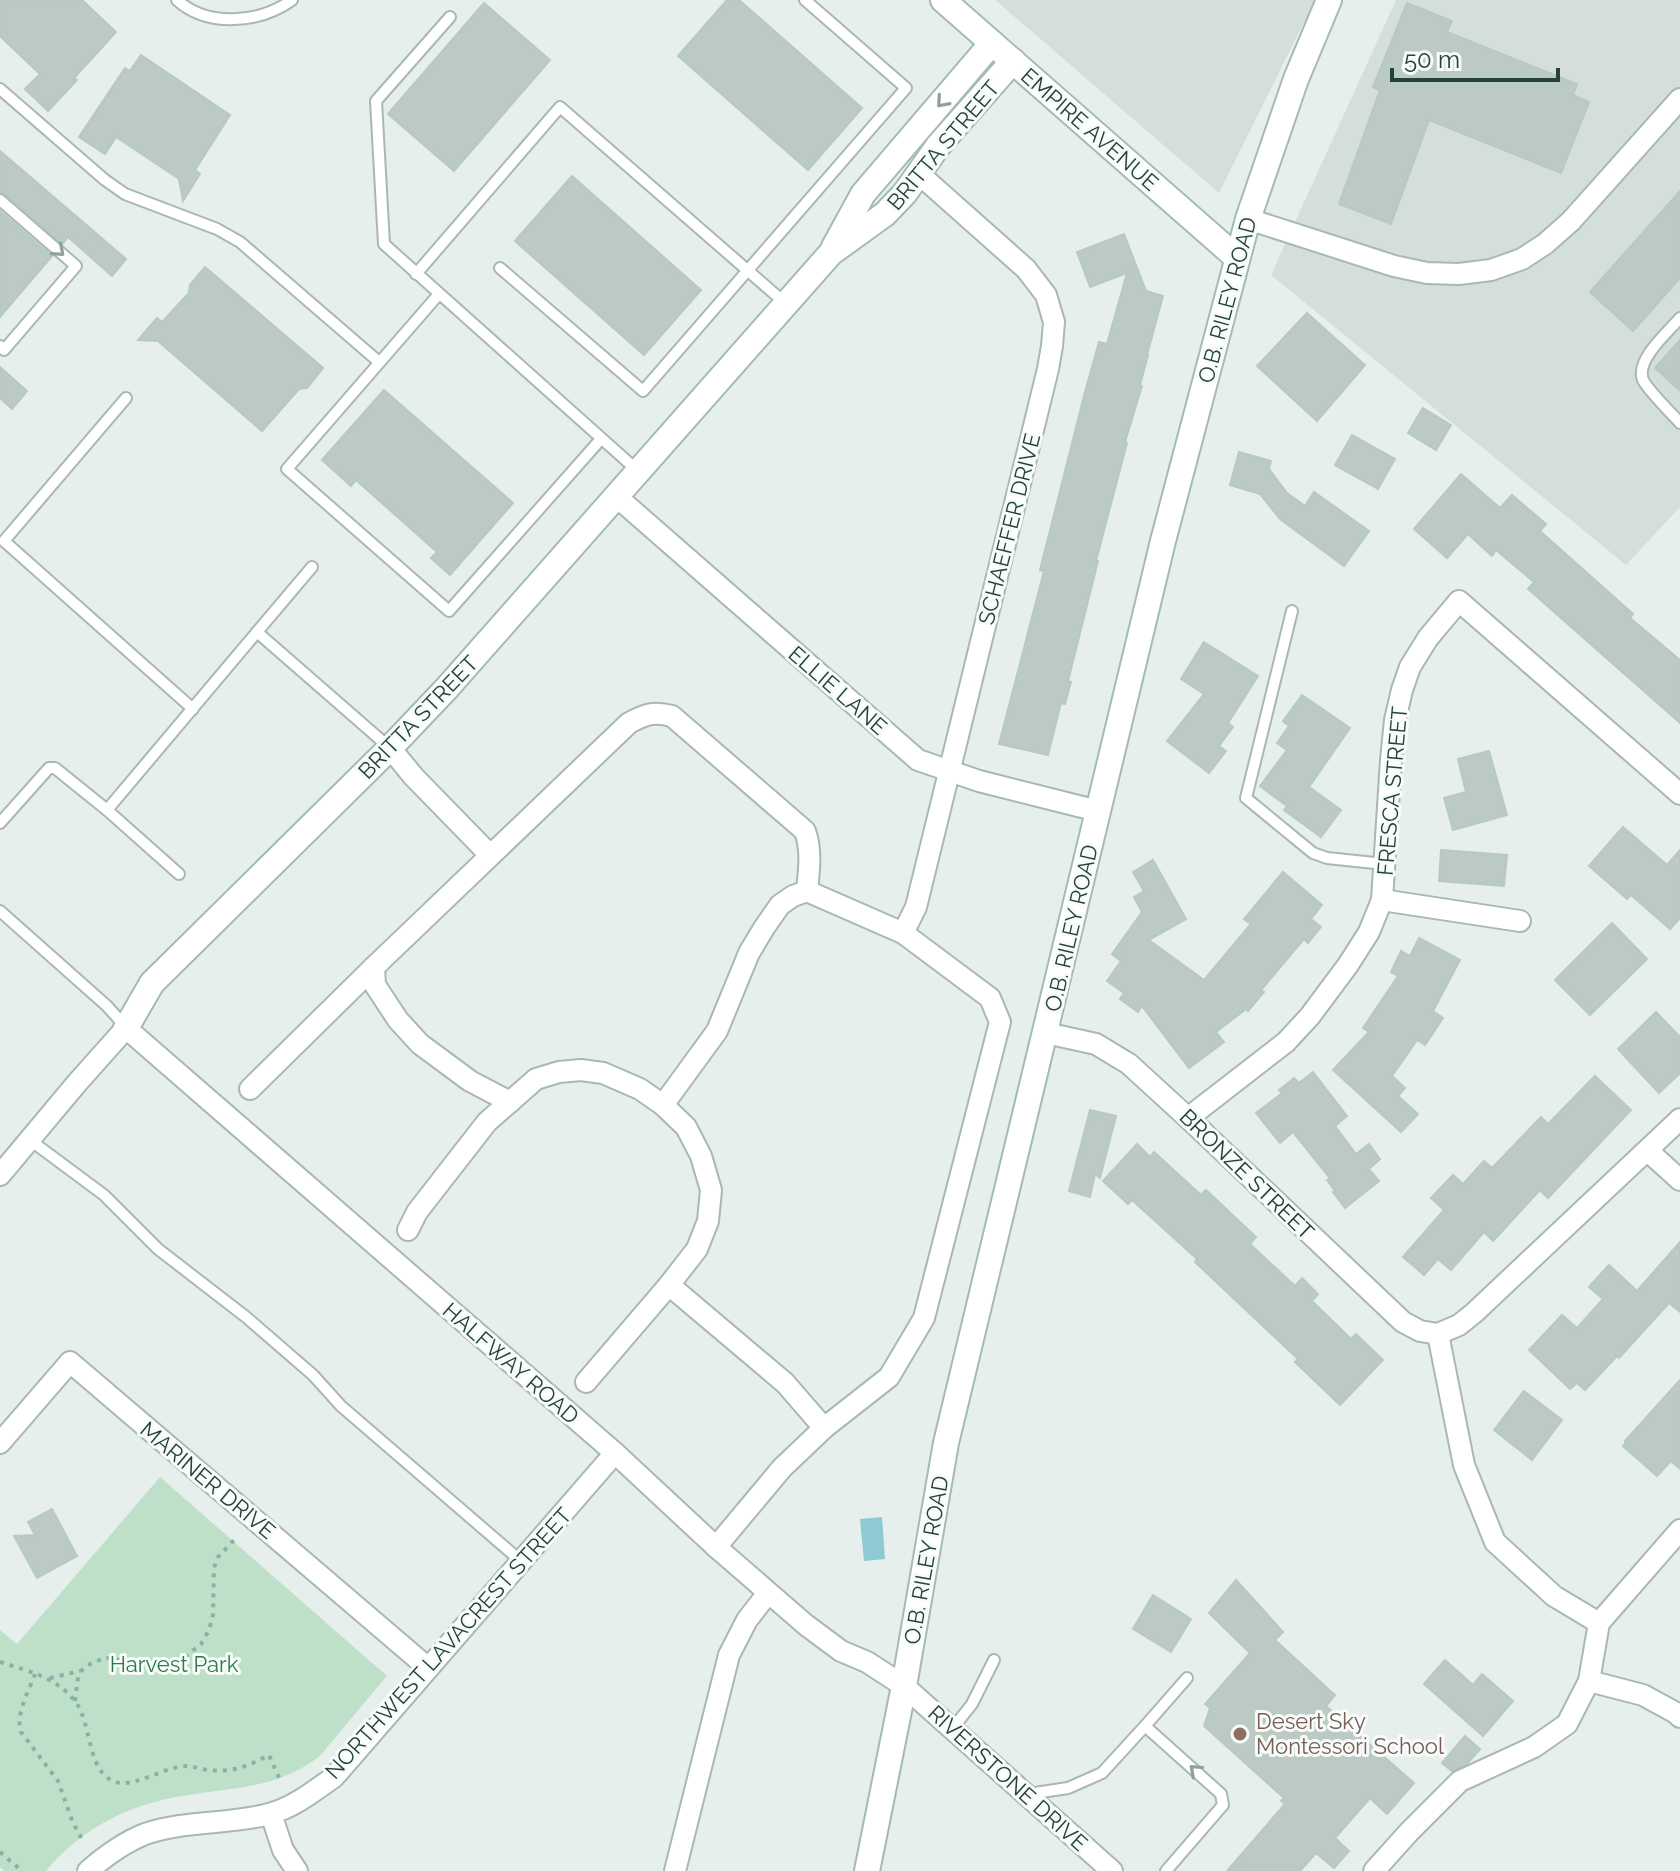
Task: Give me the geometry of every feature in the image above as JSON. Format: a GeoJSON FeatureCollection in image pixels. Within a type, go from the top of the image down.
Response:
{"type":"FeatureCollection","features":[{"type":"Feature","properties":{"kind":"street","name":"EMPIRE AVENUE"},"geometry":{"type":"LineString","coordinates":[[943,0],[1237,258]]}},
{"type":"Feature","properties":{"kind":"street","name":"O.B. RILEY ROAD"},"geometry":{"type":"LineString","coordinates":[[867,1871],[904,1686],[946,1443],[1163,541],[1248,219],[1292,91],[1329,0]]}},
{"type":"Feature","properties":{"kind":"street","name":"BRITTA STREET"},"geometry":{"type":"LineString","coordinates":[[0,1175],[126,1028],[152,983],[390,748],[492,639],[787,304],[831,253],[863,194],[992,43]]}},
{"type":"Feature","properties":{"kind":"street","name":"BRITTA STREET"},"geometry":{"type":"LineString","coordinates":[[831,253],[885,214],[905,193],[938,146],[1013,61]]}},
{"type":"Feature","properties":{"kind":"street"},"geometry":{"type":"LineString","coordinates":[[1248,219],[1394,266],[1427,273],[1459,274],[1491,270],[1522,259],[1571,221],[1680,99]]}},
{"type":"Feature","properties":{"kind":"street","name":"SCHAEFFER DRIVE"},"geometry":{"type":"LineString","coordinates":[[903,933],[916,907],[950,771],[1048,369],[1054,322],[1046,295],[1026,269],[918,173]]}},
{"type":"Feature","properties":{"kind":"street","name":"ELLIE LANE"},"geometry":{"type":"LineString","coordinates":[[617,497],[918,760],[979,781],[1098,811]]}},
{"type":"Feature","properties":{"kind":"street","name":"FRESCA STREET"},"geometry":{"type":"LineString","coordinates":[[1188,1118],[1286,1042],[1310,1016],[1369,932],[1382,900],[1395,720],[1402,690],[1410,667],[1422,648],[1459,601],[1680,794]]}},
{"type":"Feature","properties":{"kind":"street"},"geometry":{"type":"LineString","coordinates":[[250,1089],[490,855],[629,723],[642,716],[659,712],[672,716],[805,831],[810,858],[807,891]]}},
{"type":"Feature","properties":{"kind":"street"},"geometry":{"type":"LineString","coordinates":[[390,748],[490,855]]}},
{"type":"Feature","properties":{"kind":"street"},"geometry":{"type":"LineString","coordinates":[[663,1105],[717,1031],[749,953],[764,928],[780,905],[807,891],[903,933],[990,998],[1000,1022],[924,1318],[889,1377],[824,1428],[782,1468],[716,1547]]}},
{"type":"Feature","properties":{"kind":"street"},"geometry":{"type":"LineString","coordinates":[[1382,900],[1520,921]]}},
{"type":"Feature","properties":{"kind":"street"},"geometry":{"type":"LineString","coordinates":[[374,967],[375,985],[398,1020],[420,1044],[470,1081],[510,1102]]}},
{"type":"Feature","properties":{"kind":"street","name":"HALFWAY ROAD"},"geometry":{"type":"LineString","coordinates":[[126,1028],[615,1453],[768,1593],[841,1651],[867,1662],[904,1686]]}},
{"type":"Feature","properties":{"kind":"street","name":"BRONZE STREET"},"geometry":{"type":"LineString","coordinates":[[1046,1033],[1096,1044],[1129,1064],[1403,1322],[1420,1331],[1438,1334]]}},
{"type":"Feature","properties":{"kind":"street"},"geometry":{"type":"LineString","coordinates":[[408,1230],[417,1212],[487,1122],[536,1079],[581,1070],[603,1073],[640,1089],[663,1105],[686,1127],[701,1156],[711,1190],[708,1221],[697,1249],[586,1382]]}},
{"type":"Feature","properties":{"kind":"street"},"geometry":{"type":"LineString","coordinates":[[1599,1623],[1554,1596],[1495,1542],[1464,1465],[1438,1334],[1459,1325],[1474,1313],[1680,1119]]}},
{"type":"Feature","properties":{"kind":"street"},"geometry":{"type":"LineString","coordinates":[[1648,1151],[1680,1180]]}},
{"type":"Feature","properties":{"kind":"street"},"geometry":{"type":"LineString","coordinates":[[669,1285],[785,1383],[824,1428]]}},
{"type":"Feature","properties":{"kind":"street","name":"MARINER DRIVE"},"geometry":{"type":"LineString","coordinates":[[0,1443],[70,1362],[427,1667]]}},
{"type":"Feature","properties":{"kind":"street","name":"NORTHWEST LAVACREST STREET"},"geometry":{"type":"LineString","coordinates":[[88,1871],[115,1850],[145,1834],[179,1826],[271,1814],[295,1804],[334,1777],[615,1453]]}},
{"type":"Feature","properties":{"kind":"street"},"geometry":{"type":"LineString","coordinates":[[1374,1871],[1460,1781],[1534,1747],[1567,1724],[1589,1681],[1599,1623],[1680,1530]]}},
{"type":"Feature","properties":{"kind":"street"},"geometry":{"type":"LineString","coordinates":[[675,1871],[729,1655],[747,1620],[768,1593]]}},
{"type":"Feature","properties":{"kind":"street"},"geometry":{"type":"LineString","coordinates":[[1589,1681],[1643,1695],[1680,1717]]}},
{"type":"Feature","properties":{"kind":"street","name":"RIVERSTONE DRIVE"},"geometry":{"type":"LineString","coordinates":[[904,1686],[1112,1871]]}},
{"type":"Feature","properties":{"kind":"street"},"geometry":{"type":"LineString","coordinates":[[271,1814],[283,1850],[297,1871]]}},
{"type":"Feature","properties":{"kind":"lane"},"geometry":{"type":"LineString","coordinates":[[177,0],[204,15],[230,20],[258,16],[292,0]]}},
{"type":"Feature","properties":{"kind":"lane"},"geometry":{"type":"LineString","coordinates":[[500,268],[643,391],[906,88],[805,0]]}},
{"type":"Feature","properties":{"kind":"lane"},"geometry":{"type":"LineString","coordinates":[[450,17],[376,101],[384,244],[639,472]]}},
{"type":"Feature","properties":{"kind":"lane"},"geometry":{"type":"LineString","coordinates":[[0,89],[125,194],[217,229],[240,242],[379,362]]}},
{"type":"Feature","properties":{"kind":"lane"},"geometry":{"type":"LineString","coordinates":[[416,274],[560,107],[787,304]]}},
{"type":"Feature","properties":{"kind":"lane"},"geometry":{"type":"LineString","coordinates":[[0,200],[76,266],[4,350],[0,346]]}},
{"type":"Feature","properties":{"kind":"lane"},"geometry":{"type":"LineString","coordinates":[[439,294],[287,469],[449,611],[601,439]]}},
{"type":"Feature","properties":{"kind":"lane"},"geometry":{"type":"LineString","coordinates":[[1680,318],[1647,356],[1642,370],[1643,381],[1680,423]]}},
{"type":"Feature","properties":{"kind":"lane"},"geometry":{"type":"LineString","coordinates":[[126,398],[2,543],[193,709]]}},
{"type":"Feature","properties":{"kind":"lane"},"geometry":{"type":"LineString","coordinates":[[107,810],[312,567]]}},
{"type":"Feature","properties":{"kind":"lane"},"geometry":{"type":"LineString","coordinates":[[1292,611],[1246,798],[1313,853],[1327,858],[1384,864]]}},
{"type":"Feature","properties":{"kind":"lane"},"geometry":{"type":"LineString","coordinates":[[257,632],[390,748]]}},
{"type":"Feature","properties":{"kind":"lane"},"geometry":{"type":"LineString","coordinates":[[0,823],[49,768],[55,768],[179,874]]}},
{"type":"Feature","properties":{"kind":"lane"},"geometry":{"type":"LineString","coordinates":[[0,911],[107,1006],[126,1028]]}},
{"type":"Feature","properties":{"kind":"lane"},"geometry":{"type":"LineString","coordinates":[[30,1140],[104,1195],[158,1249],[246,1317],[313,1375],[341,1406],[522,1562]]}},
{"type":"Feature","properties":{"kind":"lane"},"geometry":{"type":"LineString","coordinates":[[953,1728],[972,1704],[994,1660]]}},
{"type":"Feature","properties":{"kind":"lane"},"geometry":{"type":"LineString","coordinates":[[1026,1794],[1068,1788],[1102,1773],[1187,1678]]}},
{"type":"Feature","properties":{"kind":"lane"},"geometry":{"type":"LineString","coordinates":[[1145,1726],[1221,1794],[1223,1805],[1166,1871]]}},
{"type":"Feature","properties":{"kind":"path"},"geometry":{"type":"LineString","coordinates":[[50,1678],[82,1670],[93,1662],[107,1658],[156,1665],[186,1656],[201,1644],[209,1630],[213,1615],[214,1568],[218,1557],[234,1540]]}},
{"type":"Feature","properties":{"kind":"path"},"geometry":{"type":"LineString","coordinates":[[0,1662],[50,1678],[75,1701],[84,1715],[99,1769],[119,1783],[187,1766],[213,1771],[232,1770],[269,1755],[280,1780]]}},
{"type":"Feature","properties":{"kind":"path"},"geometry":{"type":"LineString","coordinates":[[75,1701],[82,1670]]}},
{"type":"Feature","properties":{"kind":"path"},"geometry":{"type":"LineString","coordinates":[[35,1673],[18,1725],[58,1781],[82,1839]]}},
{"type":"Feature","properties":{"kind":"path"},"geometry":{"type":"LineString","coordinates":[[0,1852],[22,1871]]}},
{"type":"Feature","properties":{"kind":"shaded area"},"geometry":{"type":"Polygon","coordinates":[[[995,0],[1315,0],[1219,193],[995,0]]]}},
{"type":"Feature","properties":{"kind":"shaded area"},"geometry":{"type":"Polygon","coordinates":[[[1396,0],[1680,0],[1680,507],[1626,565],[1271,275],[1396,0]]]}},
{"type":"Feature","properties":{"kind":"green space","name":"Harvest Park"},"geometry":{"type":"Polygon","coordinates":[[[160,1477],[387,1676],[321,1754],[300,1769],[251,1786],[182,1796],[142,1806],[90,1831],[46,1871],[4,1871],[0,1867],[0,1630],[17,1644],[160,1477]]]}},
{"type":"Feature","properties":{"kind":"water"},"geometry":{"type":"Polygon","coordinates":[[[882,1517],[885,1559],[864,1561],[860,1519],[882,1517]]]}},
{"type":"Feature","properties":{"kind":"building"},"geometry":{"type":"Polygon","coordinates":[[[0,0],[82,0],[116,32],[48,111],[25,89],[40,74],[0,36],[0,0]]]}},
{"type":"Feature","properties":{"kind":"building"},"geometry":{"type":"Polygon","coordinates":[[[727,0],[739,0],[862,108],[808,170],[678,56],[727,0]]]}},
{"type":"Feature","properties":{"kind":"building"},"geometry":{"type":"Polygon","coordinates":[[[484,3],[550,60],[454,171],[388,114],[484,3]]]}},
{"type":"Feature","properties":{"kind":"building"},"geometry":{"type":"Polygon","coordinates":[[[1407,3],[1452,21],[1447,32],[1577,84],[1573,95],[1589,102],[1561,173],[1429,120],[1391,224],[1339,204],[1380,90],[1373,87],[1407,3]]]}},
{"type":"Feature","properties":{"kind":"building"},"geometry":{"type":"Polygon","coordinates":[[[141,55],[230,115],[195,170],[200,174],[183,201],[179,179],[116,137],[105,154],[79,137],[125,68],[130,71],[141,55]]]}},
{"type":"Feature","properties":{"kind":"building"},"geometry":{"type":"Polygon","coordinates":[[[0,151],[126,259],[112,276],[68,237],[62,244],[0,192],[0,151]]]}},
{"type":"Feature","properties":{"kind":"building"},"geometry":{"type":"Polygon","coordinates":[[[572,176],[701,290],[644,355],[515,241],[572,176]]]}},
{"type":"Feature","properties":{"kind":"building"},"geometry":{"type":"Polygon","coordinates":[[[1680,191],[1680,278],[1633,331],[1590,292],[1680,191]]]}},
{"type":"Feature","properties":{"kind":"building"},"geometry":{"type":"Polygon","coordinates":[[[0,211],[52,256],[0,317],[0,211]]]}},
{"type":"Feature","properties":{"kind":"building"},"geometry":{"type":"Polygon","coordinates":[[[1124,234],[1146,291],[1163,296],[1096,561],[1068,681],[1071,682],[1065,704],[1061,703],[1048,755],[999,744],[1044,571],[1040,570],[1085,392],[1099,342],[1107,344],[1127,273],[1090,287],[1077,252],[1124,234]]]}},
{"type":"Feature","properties":{"kind":"building"},"geometry":{"type":"Polygon","coordinates":[[[205,267],[323,368],[307,388],[299,389],[262,431],[158,341],[138,340],[157,318],[162,322],[189,293],[190,285],[205,267]]]}},
{"type":"Feature","properties":{"kind":"building"},"geometry":{"type":"Polygon","coordinates":[[[1307,313],[1365,365],[1317,421],[1257,366],[1307,313]]]}},
{"type":"Feature","properties":{"kind":"building"},"geometry":{"type":"Polygon","coordinates":[[[1680,340],[1680,391],[1655,368],[1680,340]]]}},
{"type":"Feature","properties":{"kind":"building"},"geometry":{"type":"Polygon","coordinates":[[[0,367],[27,391],[12,409],[0,398],[0,367]]]}},
{"type":"Feature","properties":{"kind":"building"},"geometry":{"type":"Polygon","coordinates":[[[384,390],[513,503],[450,575],[431,558],[437,552],[356,480],[351,486],[322,460],[384,390]]]}},
{"type":"Feature","properties":{"kind":"building"},"geometry":{"type":"Polygon","coordinates":[[[1423,408],[1451,425],[1436,450],[1408,433],[1423,408]]]}},
{"type":"Feature","properties":{"kind":"building"},"geometry":{"type":"Polygon","coordinates":[[[1352,435],[1395,459],[1378,489],[1335,465],[1352,435]]]}},
{"type":"Feature","properties":{"kind":"building"},"geometry":{"type":"Polygon","coordinates":[[[1239,452],[1271,461],[1269,469],[1287,493],[1305,506],[1314,492],[1369,531],[1344,566],[1280,519],[1260,494],[1230,485],[1239,452]]]}},
{"type":"Feature","properties":{"kind":"building"},"geometry":{"type":"Polygon","coordinates":[[[1461,474],[1500,508],[1512,495],[1546,524],[1540,531],[1633,614],[1630,618],[1680,660],[1680,723],[1528,589],[1534,582],[1496,550],[1492,556],[1468,534],[1447,558],[1414,529],[1461,474]]]}},
{"type":"Feature","properties":{"kind":"building"},"geometry":{"type":"Polygon","coordinates":[[[1204,642],[1258,676],[1228,723],[1233,727],[1219,746],[1226,751],[1209,773],[1167,741],[1204,694],[1181,679],[1204,642]]]}},
{"type":"Feature","properties":{"kind":"building"},"geometry":{"type":"Polygon","coordinates":[[[1302,695],[1350,728],[1309,787],[1341,810],[1321,837],[1284,810],[1287,806],[1260,786],[1287,750],[1277,743],[1289,726],[1283,721],[1302,695]]]}},
{"type":"Feature","properties":{"kind":"building"},"geometry":{"type":"Polygon","coordinates":[[[1489,751],[1507,815],[1453,830],[1444,798],[1466,792],[1458,759],[1489,751]]]}},
{"type":"Feature","properties":{"kind":"building"},"geometry":{"type":"Polygon","coordinates":[[[1623,827],[1667,865],[1680,850],[1680,918],[1670,929],[1631,895],[1627,899],[1589,866],[1623,827]]]}},
{"type":"Feature","properties":{"kind":"building"},"geometry":{"type":"Polygon","coordinates":[[[1441,850],[1507,855],[1504,886],[1439,881],[1441,850]]]}},
{"type":"Feature","properties":{"kind":"building"},"geometry":{"type":"Polygon","coordinates":[[[1153,860],[1186,919],[1149,940],[1204,980],[1251,924],[1244,919],[1283,872],[1322,905],[1311,919],[1321,927],[1308,943],[1304,939],[1261,990],[1264,992],[1248,1011],[1246,1009],[1216,1032],[1224,1042],[1189,1068],[1142,1006],[1138,1012],[1120,999],[1124,993],[1107,981],[1121,961],[1112,954],[1142,912],[1134,897],[1144,891],[1133,872],[1153,860]]]}},
{"type":"Feature","properties":{"kind":"building"},"geometry":{"type":"Polygon","coordinates":[[[1612,923],[1647,959],[1590,1015],[1555,980],[1612,923]]]}},
{"type":"Feature","properties":{"kind":"building"},"geometry":{"type":"Polygon","coordinates":[[[1419,938],[1460,960],[1433,1011],[1443,1018],[1425,1045],[1417,1040],[1392,1076],[1405,1088],[1398,1096],[1418,1114],[1401,1132],[1333,1070],[1369,1032],[1363,1028],[1398,976],[1391,972],[1401,951],[1410,956],[1419,938]]]}},
{"type":"Feature","properties":{"kind":"building"},"geometry":{"type":"Polygon","coordinates":[[[1656,1012],[1680,1037],[1680,1073],[1659,1093],[1618,1049],[1656,1012]]]}},
{"type":"Feature","properties":{"kind":"building"},"geometry":{"type":"Polygon","coordinates":[[[1313,1072],[1347,1116],[1335,1126],[1356,1154],[1369,1144],[1380,1159],[1369,1169],[1379,1181],[1345,1208],[1327,1180],[1330,1178],[1293,1132],[1280,1143],[1256,1113],[1282,1093],[1279,1090],[1294,1078],[1299,1083],[1313,1072]]]}},
{"type":"Feature","properties":{"kind":"building"},"geometry":{"type":"Polygon","coordinates":[[[1595,1076],[1631,1110],[1548,1198],[1540,1190],[1493,1241],[1484,1232],[1451,1270],[1438,1259],[1424,1275],[1403,1257],[1444,1210],[1431,1198],[1453,1175],[1463,1184],[1484,1161],[1492,1168],[1541,1117],[1548,1124],[1595,1076]]]}},
{"type":"Feature","properties":{"kind":"building"},"geometry":{"type":"Polygon","coordinates":[[[1090,1110],[1116,1116],[1100,1178],[1095,1174],[1090,1197],[1069,1191],[1090,1110]]]}},
{"type":"Feature","properties":{"kind":"building"},"geometry":{"type":"Polygon","coordinates":[[[1137,1144],[1150,1157],[1154,1152],[1201,1195],[1206,1190],[1256,1237],[1250,1244],[1295,1286],[1302,1278],[1318,1294],[1312,1301],[1351,1339],[1356,1334],[1383,1360],[1340,1405],[1295,1362],[1298,1359],[1195,1262],[1197,1259],[1132,1200],[1128,1204],[1103,1181],[1137,1144]]]}},
{"type":"Feature","properties":{"kind":"building"},"geometry":{"type":"Polygon","coordinates":[[[1680,1242],[1680,1312],[1669,1303],[1585,1390],[1577,1383],[1570,1389],[1529,1350],[1562,1315],[1577,1328],[1603,1299],[1589,1287],[1609,1265],[1637,1291],[1680,1242]]]}},
{"type":"Feature","properties":{"kind":"building"},"geometry":{"type":"Polygon","coordinates":[[[1680,1380],[1680,1469],[1671,1461],[1657,1476],[1623,1446],[1680,1380]]]}},
{"type":"Feature","properties":{"kind":"building"},"geometry":{"type":"Polygon","coordinates":[[[1524,1391],[1562,1420],[1532,1460],[1494,1430],[1524,1391]]]}},
{"type":"Feature","properties":{"kind":"building"},"geometry":{"type":"Polygon","coordinates":[[[52,1509],[77,1556],[37,1578],[14,1536],[35,1535],[28,1522],[52,1509]]]}},
{"type":"Feature","properties":{"kind":"building"},"geometry":{"type":"Polygon","coordinates":[[[1236,1580],[1283,1632],[1275,1640],[1335,1695],[1326,1706],[1414,1783],[1387,1814],[1370,1798],[1335,1838],[1349,1851],[1334,1868],[1316,1853],[1300,1871],[1227,1871],[1285,1804],[1281,1801],[1284,1798],[1204,1726],[1210,1708],[1205,1704],[1250,1653],[1209,1613],[1236,1580]]]}},
{"type":"Feature","properties":{"kind":"building"},"geometry":{"type":"Polygon","coordinates":[[[1153,1595],[1191,1619],[1171,1652],[1133,1629],[1153,1595]]]}},
{"type":"Feature","properties":{"kind":"building"},"geometry":{"type":"Polygon","coordinates":[[[1445,1660],[1473,1685],[1482,1674],[1513,1701],[1483,1736],[1424,1684],[1445,1660]]]}},
{"type":"Feature","properties":{"kind":"building"},"geometry":{"type":"Polygon","coordinates":[[[1465,1736],[1480,1749],[1467,1764],[1452,1771],[1442,1763],[1465,1736]]]}},
{"type":"Feature","properties":{"kind":"place","name":"Desert Sky Montessori School"},"geometry":{"type":"Point","coordinates":[1240,1734]}}]}
